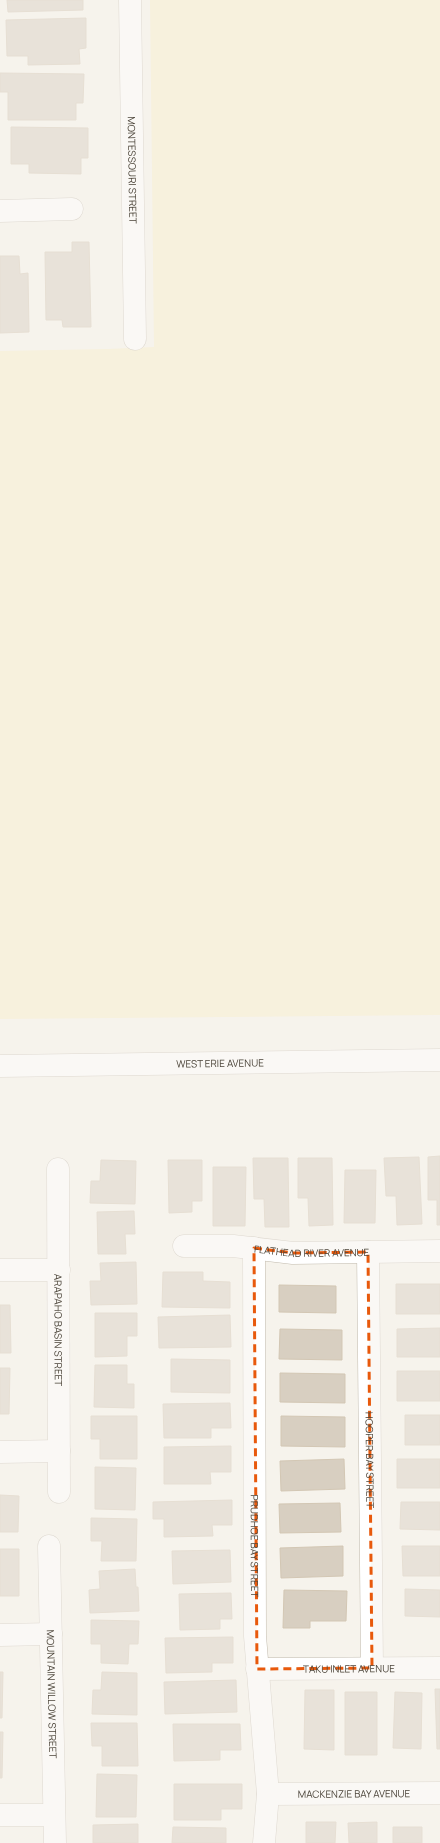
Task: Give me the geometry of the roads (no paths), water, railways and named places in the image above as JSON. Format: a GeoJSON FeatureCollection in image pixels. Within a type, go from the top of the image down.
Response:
{"type":"FeatureCollection","features":[{"type":"Feature","properties":{"kind":"street","name":"MONTESSOURI STREET"},"geometry":{"type":"LineString","coordinates":[[130,0],[135,339]]}},
{"type":"Feature","properties":{"kind":"street"},"geometry":{"type":"LineString","coordinates":[[0,211],[72,209]]}},
{"type":"Feature","properties":{"kind":"street","name":"WEST ERIE AVENUE"},"geometry":{"type":"LineString","coordinates":[[0,1066],[440,1060]]}},
{"type":"Feature","properties":{"kind":"street","name":"ARAPAHO BASIN STREET"},"geometry":{"type":"LineString","coordinates":[[58,1169],[59,1492]]}},
{"type":"Feature","properties":{"kind":"street","name":"FLATHEAD RIVER AVENUE"},"geometry":{"type":"LineString","coordinates":[[184,1246],[233,1246],[293,1253],[440,1251]]}},
{"type":"Feature","properties":{"kind":"street","name":"PRUDHOE BAY STREET"},"geometry":{"type":"LineString","coordinates":[[254,1248],[255,1628],[257,1669],[268,1794],[264,1843]]}},
{"type":"Feature","properties":{"kind":"street","name":"HOOPER BAY STREET"},"geometry":{"type":"LineString","coordinates":[[368,1252],[372,1668]]}},
{"type":"Feature","properties":{"kind":"street"},"geometry":{"type":"LineString","coordinates":[[0,1270],[59,1270]]}},
{"type":"Feature","properties":{"kind":"street"},"geometry":{"type":"LineString","coordinates":[[0,1452],[59,1451]]}},
{"type":"Feature","properties":{"kind":"street","name":"MOUNTAIN WILLOW STREET"},"geometry":{"type":"LineString","coordinates":[[49,1546],[55,1843]]}},
{"type":"Feature","properties":{"kind":"street"},"geometry":{"type":"LineString","coordinates":[[0,1635],[51,1634]]}},
{"type":"Feature","properties":{"kind":"street","name":"TAKU INLET AVENUE"},"geometry":{"type":"LineString","coordinates":[[257,1669],[440,1668]]}},
{"type":"Feature","properties":{"kind":"street","name":"MACKENZIE BAY AVENUE"},"geometry":{"type":"LineString","coordinates":[[268,1794],[440,1793]]}},
{"type":"Feature","properties":{"kind":"street"},"geometry":{"type":"LineString","coordinates":[[0,1815],[54,1815]]}}]}
